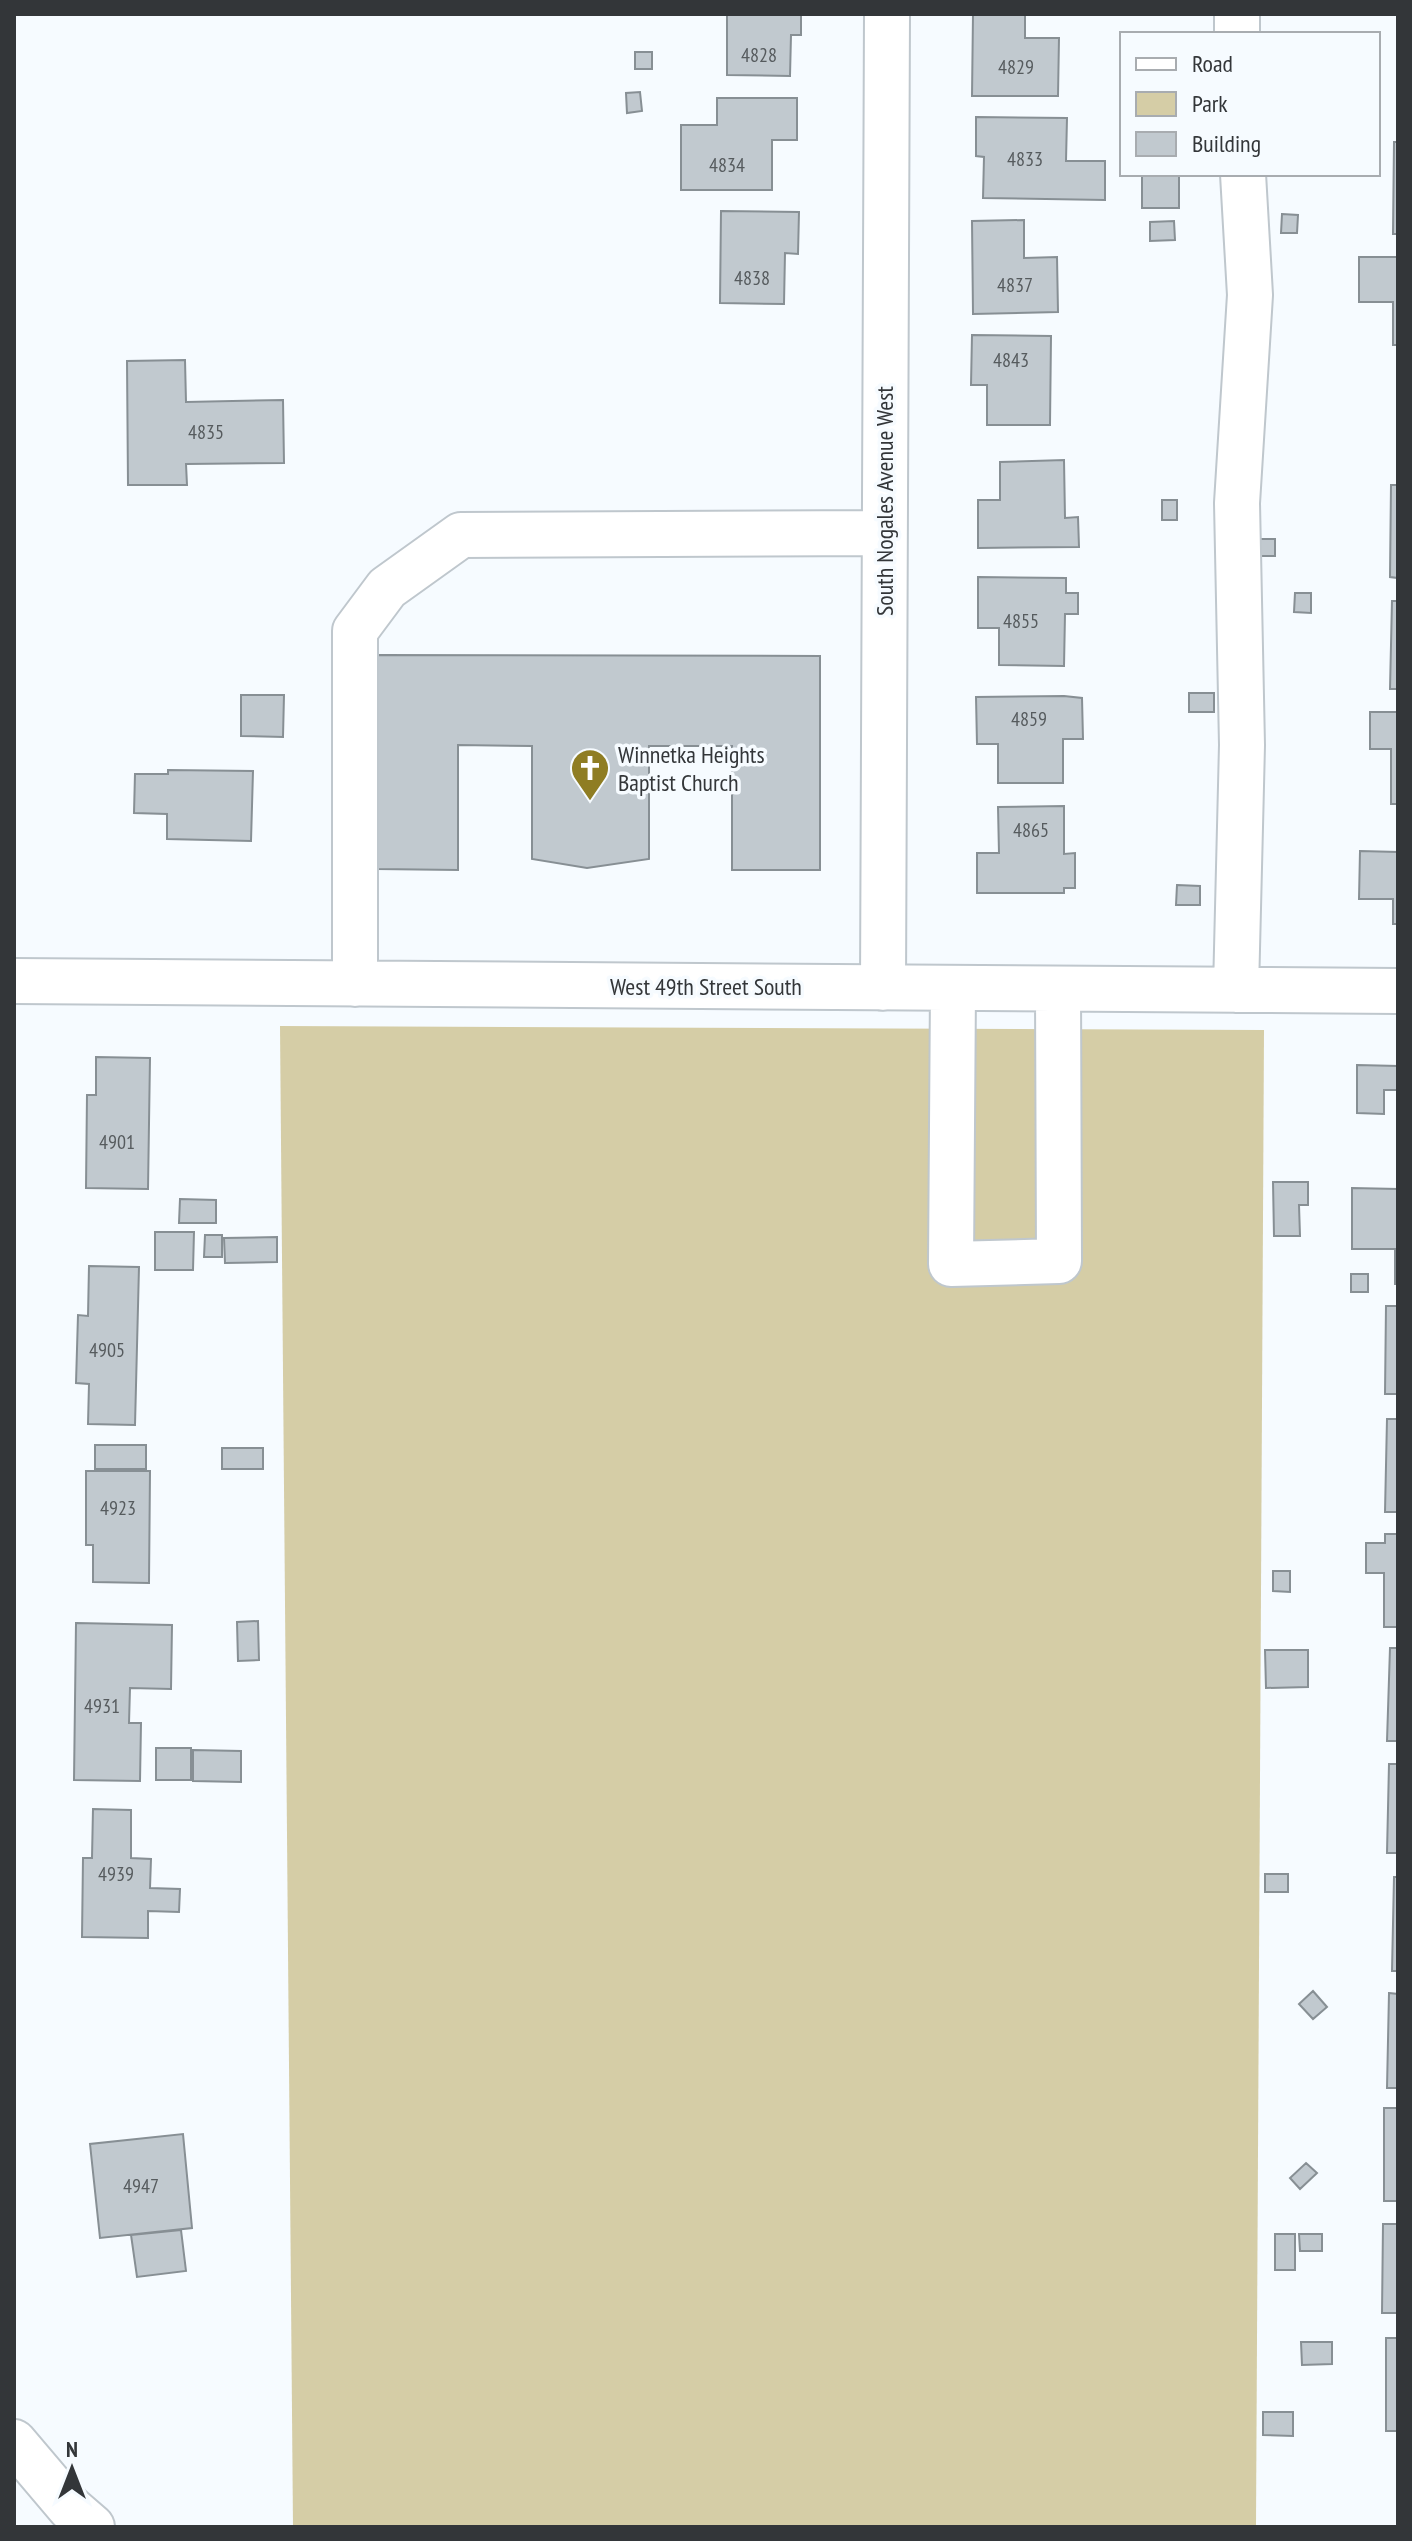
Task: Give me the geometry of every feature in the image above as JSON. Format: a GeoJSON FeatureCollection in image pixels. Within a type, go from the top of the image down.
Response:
{"type":"FeatureCollection","features":[{"type":"Feature","properties":{"kind":"street","name":"South Nogales Avenue West"},"geometry":{"type":"LineString","coordinates":[[883,988],[887,14]]}},
{"type":"Feature","properties":{"kind":"street"},"geometry":{"type":"LineString","coordinates":[[1236,990],[1242,745],[1237,503],[1250,295],[1243,176]]}},
{"type":"Feature","properties":{"kind":"street"},"geometry":{"type":"LineString","coordinates":[[355,984],[355,631],[387,588],[461,535],[884,533]]}},
{"type":"Feature","properties":{"kind":"street","name":"West 49th Street South"},"geometry":{"type":"LineString","coordinates":[[14,981],[1398,991]]}},
{"type":"Feature","properties":{"kind":"street"},"geometry":{"type":"LineString","coordinates":[[953,988],[951,1264],[1059,1261],[1058,989]]}},
{"type":"Feature","properties":{"kind":"street"},"geometry":{"type":"LineString","coordinates":[[14,2442],[70,2508],[92,2527]]}},
{"type":"Feature","properties":{"kind":"green space"},"geometry":{"type":"Polygon","coordinates":[[[280,1026],[1264,1030],[1256,2527],[293,2527],[280,1026]]]}},
{"type":"Feature","properties":{"kind":"building"},"geometry":{"type":"Polygon","coordinates":[[[727,14],[801,14],[801,35],[791,35],[790,76],[727,75],[727,14]]]}},
{"type":"Feature","properties":{"kind":"building"},"geometry":{"type":"Polygon","coordinates":[[[973,14],[1025,14],[1025,38],[1059,38],[1058,96],[972,96],[973,14]]]}},
{"type":"Feature","properties":{"kind":"building"},"geometry":{"type":"Polygon","coordinates":[[[635,52],[652,52],[652,69],[635,69],[635,52]]]}},
{"type":"Feature","properties":{"kind":"building"},"geometry":{"type":"Polygon","coordinates":[[[640,92],[642,111],[627,113],[626,93],[640,92]]]}},
{"type":"Feature","properties":{"kind":"building"},"geometry":{"type":"Polygon","coordinates":[[[717,98],[797,98],[797,140],[772,140],[772,190],[681,190],[681,125],[717,125],[717,98]]]}},
{"type":"Feature","properties":{"kind":"building"},"geometry":{"type":"Polygon","coordinates":[[[976,117],[1067,118],[1066,161],[1105,161],[1105,200],[983,198],[984,157],[976,156],[976,117]]]}},
{"type":"Feature","properties":{"kind":"building"},"geometry":{"type":"Polygon","coordinates":[[[1394,142],[1398,142],[1398,234],[1393,234],[1394,142]]]}},
{"type":"Feature","properties":{"kind":"building"},"geometry":{"type":"Polygon","coordinates":[[[1142,176],[1179,176],[1179,208],[1142,208],[1142,176]]]}},
{"type":"Feature","properties":{"kind":"building"},"geometry":{"type":"Polygon","coordinates":[[[721,211],[799,212],[798,254],[785,253],[784,304],[720,303],[721,211]]]}},
{"type":"Feature","properties":{"kind":"building"},"geometry":{"type":"Polygon","coordinates":[[[1282,214],[1298,215],[1297,233],[1281,233],[1282,214]]]}},
{"type":"Feature","properties":{"kind":"building"},"geometry":{"type":"Polygon","coordinates":[[[1024,220],[1024,258],[1057,257],[1058,312],[973,314],[972,221],[1024,220]]]}},
{"type":"Feature","properties":{"kind":"building"},"geometry":{"type":"Polygon","coordinates":[[[1174,221],[1175,240],[1150,241],[1150,222],[1174,221]]]}},
{"type":"Feature","properties":{"kind":"building"},"geometry":{"type":"Polygon","coordinates":[[[1359,257],[1398,257],[1398,345],[1393,345],[1393,302],[1359,302],[1359,257]]]}},
{"type":"Feature","properties":{"kind":"building"},"geometry":{"type":"Polygon","coordinates":[[[972,335],[1051,336],[1050,425],[987,425],[987,385],[971,385],[972,335]]]}},
{"type":"Feature","properties":{"kind":"building"},"geometry":{"type":"Polygon","coordinates":[[[185,360],[186,402],[283,400],[284,463],[186,464],[187,485],[128,485],[127,361],[185,360]]]}},
{"type":"Feature","properties":{"kind":"building"},"geometry":{"type":"Polygon","coordinates":[[[1064,460],[1065,518],[1078,517],[1079,547],[978,548],[978,500],[1000,500],[1000,462],[1064,460]]]}},
{"type":"Feature","properties":{"kind":"building"},"geometry":{"type":"Polygon","coordinates":[[[1391,485],[1398,485],[1398,578],[1390,577],[1391,485]]]}},
{"type":"Feature","properties":{"kind":"building"},"geometry":{"type":"Polygon","coordinates":[[[1162,500],[1177,500],[1177,520],[1162,520],[1162,500]]]}},
{"type":"Feature","properties":{"kind":"building"},"geometry":{"type":"Polygon","coordinates":[[[1258,539],[1275,539],[1275,556],[1258,556],[1258,539]]]}},
{"type":"Feature","properties":{"kind":"building"},"geometry":{"type":"Polygon","coordinates":[[[978,577],[1066,578],[1066,593],[1078,593],[1078,614],[1065,614],[1064,666],[999,665],[999,628],[978,628],[978,577]]]}},
{"type":"Feature","properties":{"kind":"building"},"geometry":{"type":"Polygon","coordinates":[[[1295,593],[1311,593],[1311,613],[1294,612],[1295,593]]]}},
{"type":"Feature","properties":{"kind":"building"},"geometry":{"type":"Polygon","coordinates":[[[1392,601],[1398,601],[1398,689],[1390,689],[1392,601]]]}},
{"type":"Feature","properties":{"kind":"building","name":"Winnetka Heights Baptist Church"},"geometry":{"type":"Polygon","coordinates":[[[378,655],[820,656],[820,870],[732,870],[732,746],[649,746],[649,859],[587,868],[532,859],[532,746],[458,745],[458,870],[377,869],[378,655]]]}},
{"type":"Feature","properties":{"kind":"building"},"geometry":{"type":"Polygon","coordinates":[[[1189,693],[1214,693],[1214,712],[1189,712],[1189,693]]]}},
{"type":"Feature","properties":{"kind":"building"},"geometry":{"type":"Polygon","coordinates":[[[241,695],[284,695],[283,737],[241,736],[241,695]]]}},
{"type":"Feature","properties":{"kind":"building"},"geometry":{"type":"Polygon","coordinates":[[[976,697],[1082,698],[1083,739],[1063,739],[1063,783],[998,783],[998,744],[977,744],[976,697]]]}},
{"type":"Feature","properties":{"kind":"building"},"geometry":{"type":"Polygon","coordinates":[[[1370,712],[1398,712],[1398,804],[1391,804],[1391,749],[1370,749],[1370,712]]]}},
{"type":"Feature","properties":{"kind":"building"},"geometry":{"type":"Polygon","coordinates":[[[168,770],[253,771],[251,841],[167,839],[167,814],[134,813],[135,774],[168,774],[168,770]]]}},
{"type":"Feature","properties":{"kind":"building"},"geometry":{"type":"Polygon","coordinates":[[[1064,806],[1064,854],[1075,853],[1075,888],[1064,888],[1064,893],[977,893],[977,853],[999,853],[998,807],[1064,806]]]}},
{"type":"Feature","properties":{"kind":"building"},"geometry":{"type":"Polygon","coordinates":[[[1360,851],[1398,852],[1398,924],[1393,924],[1393,899],[1359,899],[1360,851]]]}},
{"type":"Feature","properties":{"kind":"building"},"geometry":{"type":"Polygon","coordinates":[[[1177,885],[1200,886],[1200,905],[1176,905],[1177,885]]]}},
{"type":"Feature","properties":{"kind":"building"},"geometry":{"type":"Polygon","coordinates":[[[96,1057],[150,1058],[148,1189],[86,1188],[87,1095],[96,1095],[96,1057]]]}},
{"type":"Feature","properties":{"kind":"building"},"geometry":{"type":"Polygon","coordinates":[[[1357,1065],[1398,1066],[1398,1090],[1384,1090],[1384,1114],[1357,1113],[1357,1065]]]}},
{"type":"Feature","properties":{"kind":"building"},"geometry":{"type":"Polygon","coordinates":[[[1273,1182],[1308,1182],[1308,1205],[1299,1205],[1300,1236],[1274,1236],[1273,1182]]]}},
{"type":"Feature","properties":{"kind":"building"},"geometry":{"type":"Polygon","coordinates":[[[1352,1188],[1398,1189],[1398,1284],[1395,1284],[1395,1249],[1352,1249],[1352,1188]]]}},
{"type":"Feature","properties":{"kind":"building"},"geometry":{"type":"Polygon","coordinates":[[[180,1199],[216,1200],[216,1223],[179,1223],[180,1199]]]}},
{"type":"Feature","properties":{"kind":"building"},"geometry":{"type":"Polygon","coordinates":[[[155,1232],[194,1232],[193,1270],[155,1270],[155,1232]]]}},
{"type":"Feature","properties":{"kind":"building"},"geometry":{"type":"Polygon","coordinates":[[[205,1235],[222,1235],[222,1257],[204,1257],[205,1235]]]}},
{"type":"Feature","properties":{"kind":"building"},"geometry":{"type":"Polygon","coordinates":[[[277,1237],[277,1262],[225,1263],[224,1238],[277,1237]]]}},
{"type":"Feature","properties":{"kind":"building"},"geometry":{"type":"Polygon","coordinates":[[[89,1266],[139,1267],[135,1425],[88,1424],[89,1384],[76,1383],[78,1315],[88,1316],[89,1266]]]}},
{"type":"Feature","properties":{"kind":"building"},"geometry":{"type":"Polygon","coordinates":[[[1351,1274],[1368,1274],[1368,1292],[1351,1292],[1351,1274]]]}},
{"type":"Feature","properties":{"kind":"building"},"geometry":{"type":"Polygon","coordinates":[[[1386,1306],[1398,1306],[1398,1394],[1385,1394],[1386,1306]]]}},
{"type":"Feature","properties":{"kind":"building"},"geometry":{"type":"Polygon","coordinates":[[[1387,1419],[1398,1419],[1398,1512],[1385,1512],[1387,1419]]]}},
{"type":"Feature","properties":{"kind":"building"},"geometry":{"type":"Polygon","coordinates":[[[95,1445],[146,1445],[146,1469],[95,1469],[95,1445]]]}},
{"type":"Feature","properties":{"kind":"building"},"geometry":{"type":"Polygon","coordinates":[[[222,1448],[263,1448],[263,1469],[222,1469],[222,1448]]]}},
{"type":"Feature","properties":{"kind":"building"},"geometry":{"type":"Polygon","coordinates":[[[86,1471],[150,1471],[149,1583],[93,1582],[93,1545],[86,1545],[86,1471]]]}},
{"type":"Feature","properties":{"kind":"building"},"geometry":{"type":"Polygon","coordinates":[[[1385,1534],[1398,1534],[1398,1627],[1384,1627],[1384,1573],[1366,1573],[1366,1543],[1385,1543],[1385,1534]]]}},
{"type":"Feature","properties":{"kind":"building"},"geometry":{"type":"Polygon","coordinates":[[[1273,1571],[1290,1571],[1290,1592],[1273,1591],[1273,1571]]]}},
{"type":"Feature","properties":{"kind":"building"},"geometry":{"type":"Polygon","coordinates":[[[258,1621],[259,1660],[238,1661],[237,1622],[258,1621]]]}},
{"type":"Feature","properties":{"kind":"building"},"geometry":{"type":"Polygon","coordinates":[[[76,1623],[172,1625],[171,1689],[130,1688],[129,1723],[141,1723],[140,1781],[74,1780],[76,1623]]]}},
{"type":"Feature","properties":{"kind":"building"},"geometry":{"type":"Polygon","coordinates":[[[1390,1648],[1398,1648],[1398,1741],[1387,1741],[1390,1648]]]}},
{"type":"Feature","properties":{"kind":"building"},"geometry":{"type":"Polygon","coordinates":[[[1265,1650],[1308,1650],[1308,1687],[1266,1688],[1265,1650]]]}},
{"type":"Feature","properties":{"kind":"building"},"geometry":{"type":"Polygon","coordinates":[[[156,1748],[191,1748],[191,1780],[156,1780],[156,1748]]]}},
{"type":"Feature","properties":{"kind":"building"},"geometry":{"type":"Polygon","coordinates":[[[193,1750],[241,1751],[241,1782],[193,1781],[193,1750]]]}},
{"type":"Feature","properties":{"kind":"building"},"geometry":{"type":"Polygon","coordinates":[[[1389,1764],[1398,1764],[1398,1853],[1387,1853],[1389,1764]]]}},
{"type":"Feature","properties":{"kind":"building"},"geometry":{"type":"Polygon","coordinates":[[[93,1809],[131,1810],[131,1858],[151,1859],[150,1888],[180,1889],[179,1912],[148,1911],[148,1938],[82,1937],[83,1858],[92,1858],[93,1809]]]}},
{"type":"Feature","properties":{"kind":"building"},"geometry":{"type":"Polygon","coordinates":[[[1265,1874],[1288,1874],[1288,1892],[1265,1892],[1265,1874]]]}},
{"type":"Feature","properties":{"kind":"building"},"geometry":{"type":"Polygon","coordinates":[[[1394,1877],[1398,1877],[1398,1971],[1392,1971],[1394,1877]]]}},
{"type":"Feature","properties":{"kind":"building"},"geometry":{"type":"Polygon","coordinates":[[[1313,1991],[1327,2007],[1313,2019],[1299,2004],[1313,1991]]]}},
{"type":"Feature","properties":{"kind":"building"},"geometry":{"type":"Polygon","coordinates":[[[1389,1993],[1398,1994],[1398,2088],[1387,2088],[1389,1993]]]}},
{"type":"Feature","properties":{"kind":"building"},"geometry":{"type":"Polygon","coordinates":[[[1384,2108],[1398,2108],[1398,2201],[1384,2201],[1384,2108]]]}},
{"type":"Feature","properties":{"kind":"building"},"geometry":{"type":"Polygon","coordinates":[[[183,2134],[192,2228],[100,2238],[90,2144],[183,2134]]]}},
{"type":"Feature","properties":{"kind":"building"},"geometry":{"type":"Polygon","coordinates":[[[1306,2163],[1317,2173],[1300,2189],[1290,2178],[1306,2163]]]}},
{"type":"Feature","properties":{"kind":"building"},"geometry":{"type":"Polygon","coordinates":[[[1383,2224],[1398,2224],[1398,2313],[1382,2313],[1383,2224]]]}},
{"type":"Feature","properties":{"kind":"building"},"geometry":{"type":"Polygon","coordinates":[[[181,2230],[186,2271],[137,2277],[131,2235],[181,2230]]]}},
{"type":"Feature","properties":{"kind":"building"},"geometry":{"type":"Polygon","coordinates":[[[1275,2234],[1295,2234],[1295,2270],[1275,2270],[1275,2234]]]}},
{"type":"Feature","properties":{"kind":"building"},"geometry":{"type":"Polygon","coordinates":[[[1299,2234],[1322,2234],[1322,2251],[1300,2251],[1299,2234]]]}},
{"type":"Feature","properties":{"kind":"building"},"geometry":{"type":"Polygon","coordinates":[[[1386,2338],[1398,2338],[1398,2431],[1386,2431],[1386,2338]]]}},
{"type":"Feature","properties":{"kind":"building"},"geometry":{"type":"Polygon","coordinates":[[[1301,2342],[1332,2342],[1332,2364],[1302,2365],[1301,2342]]]}},
{"type":"Feature","properties":{"kind":"building"},"geometry":{"type":"Polygon","coordinates":[[[1263,2412],[1293,2412],[1293,2436],[1263,2435],[1263,2412]]]}},
{"type":"Feature","properties":{"kind":"place","name":"Winnetka Heights Baptist Church"},"geometry":{"type":"Point","coordinates":[590,802]}}]}
